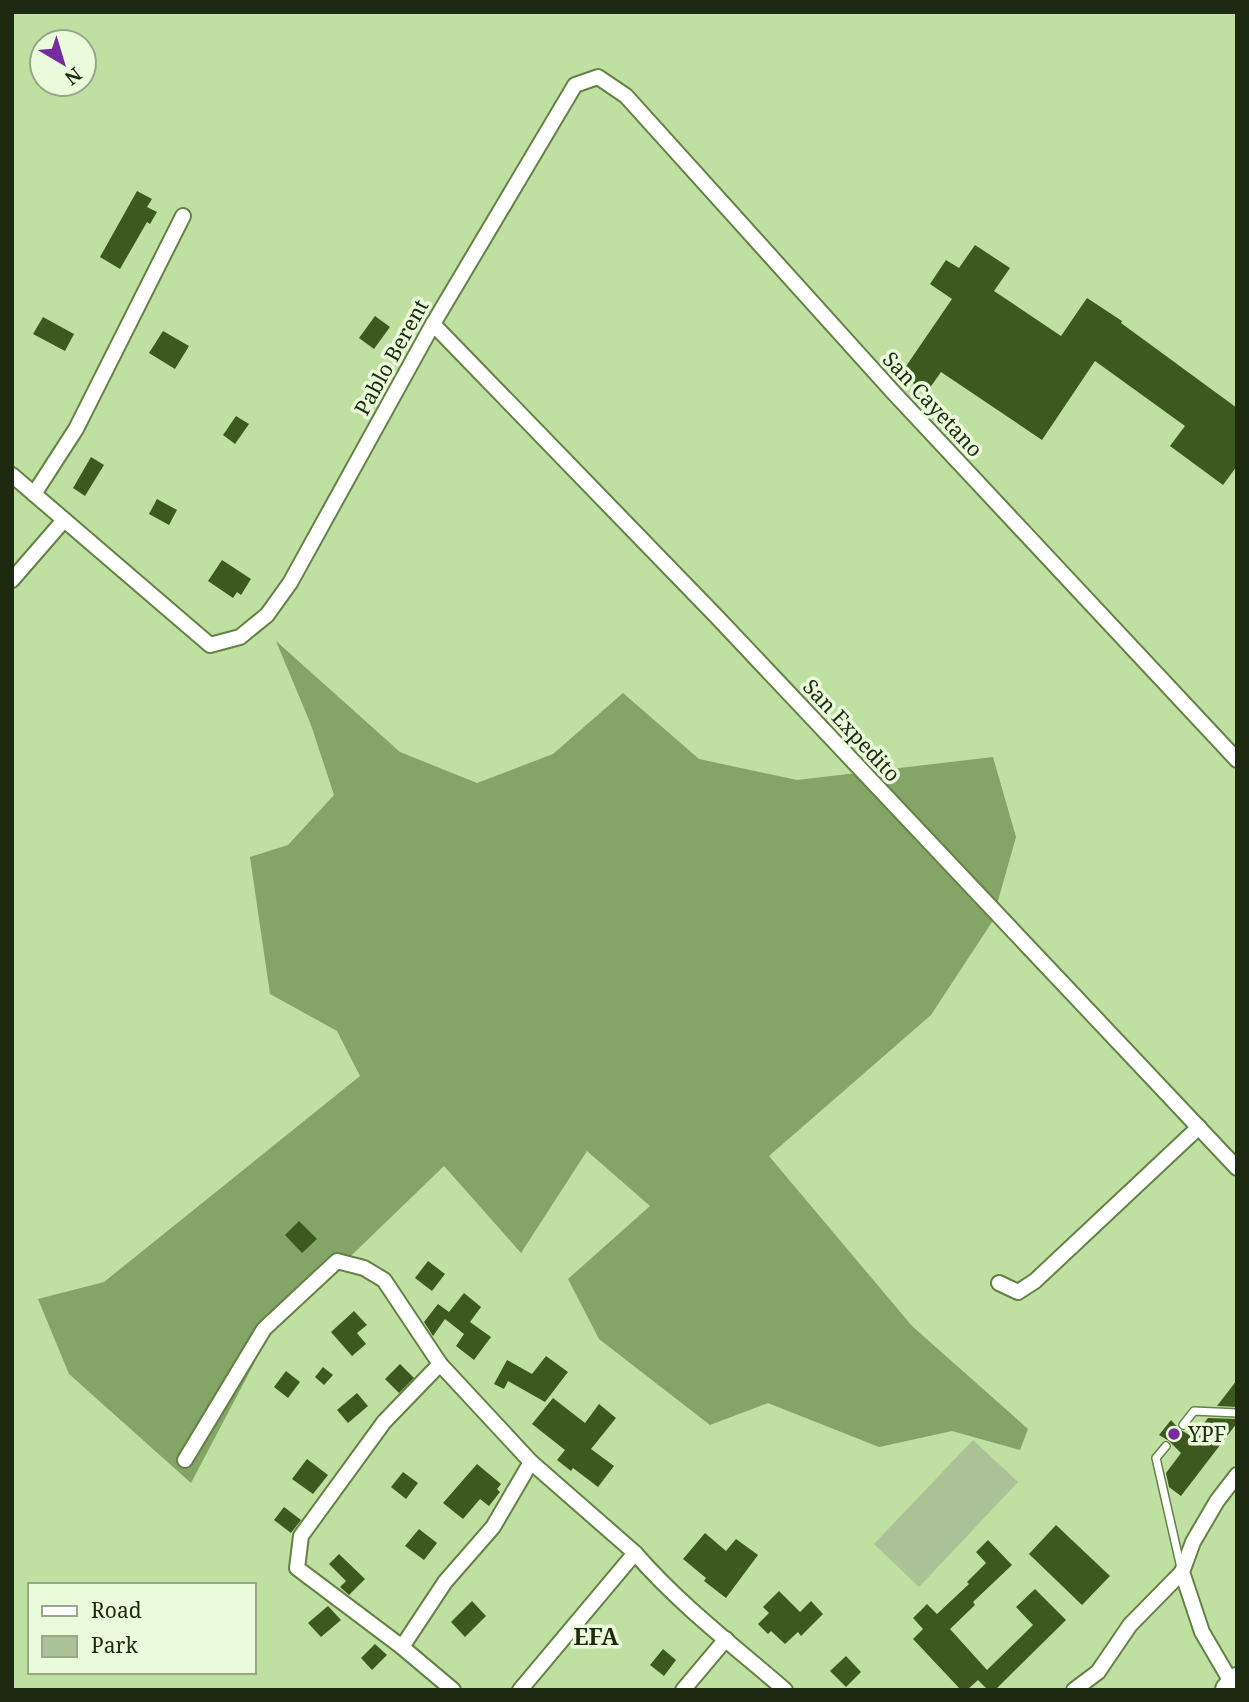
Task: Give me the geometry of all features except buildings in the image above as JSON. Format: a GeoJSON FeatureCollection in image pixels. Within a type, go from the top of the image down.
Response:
{"type":"FeatureCollection","features":[{"type":"Feature","properties":{"kind":"street","name":"Pablo Berent"},"geometry":{"type":"LineString","coordinates":[[64,520],[210,645],[240,637],[267,615],[289,583],[433,324],[575,85],[598,77]]}},
{"type":"Feature","properties":{"kind":"street","name":"San Cayetano"},"geometry":{"type":"LineString","coordinates":[[598,77],[626,96],[893,393],[1237,760]]}},
{"type":"Feature","properties":{"kind":"street"},"geometry":{"type":"LineString","coordinates":[[34,494],[76,429],[183,216]]}},
{"type":"Feature","properties":{"kind":"street","name":"San Expedito"},"geometry":{"type":"LineString","coordinates":[[433,324],[717,617],[1237,1168]]}},
{"type":"Feature","properties":{"kind":"street"},"geometry":{"type":"LineString","coordinates":[[12,475],[64,520],[12,580]]}},
{"type":"Feature","properties":{"kind":"street"},"geometry":{"type":"LineString","coordinates":[[999,1283],[1018,1292],[1035,1281],[1199,1127]]}},
{"type":"Feature","properties":{"kind":"street"},"geometry":{"type":"LineString","coordinates":[[185,1460],[264,1329],[337,1261],[364,1268],[384,1280],[440,1364],[531,1462],[785,1690]]}},
{"type":"Feature","properties":{"kind":"street"},"geometry":{"type":"LineString","coordinates":[[440,1364],[384,1422],[301,1536],[297,1568],[402,1647],[453,1690]]}},
{"type":"Feature","properties":{"kind":"street"},"geometry":{"type":"LineString","coordinates":[[402,1647],[445,1582],[492,1527],[531,1462]]}},
{"type":"Feature","properties":{"kind":"street"},"geometry":{"type":"LineString","coordinates":[[1074,1690],[1098,1672],[1130,1625],[1182,1573],[1193,1542],[1217,1501],[1237,1475]]}},
{"type":"Feature","properties":{"kind":"street"},"geometry":{"type":"LineString","coordinates":[[520,1690],[635,1553]]}},
{"type":"Feature","properties":{"kind":"street"},"geometry":{"type":"LineString","coordinates":[[1182,1573],[1202,1632],[1233,1685]]}},
{"type":"Feature","properties":{"kind":"street"},"geometry":{"type":"LineString","coordinates":[[683,1690],[726,1639]]}},
{"type":"Feature","properties":{"kind":"lane"},"geometry":{"type":"LineString","coordinates":[[1183,1425],[1195,1411],[1237,1413]]}},
{"type":"Feature","properties":{"kind":"lane"},"geometry":{"type":"LineString","coordinates":[[1166,1446],[1156,1458],[1182,1573]]}},
{"type":"Feature","properties":{"kind":"green space"},"geometry":{"type":"Polygon","coordinates":[[[276,641],[400,752],[477,783],[553,754],[623,693],[699,759],[797,780],[993,757],[1016,837],[992,922],[931,1015],[769,1156],[912,1326],[1028,1429],[1020,1450],[952,1431],[879,1447],[768,1403],[710,1425],[599,1339],[568,1279],[650,1206],[587,1151],[521,1253],[444,1166],[269,1335],[191,1483],[69,1374],[38,1299],[104,1282],[360,1076],[337,1031],[270,994],[250,857],[288,845],[334,795],[311,725],[276,641]]]}},
{"type":"Feature","properties":{"kind":"green space"},"geometry":{"type":"Polygon","coordinates":[[[973,1440],[1018,1482],[919,1587],[874,1544],[973,1440]]]}},
{"type":"Feature","properties":{"kind":"place","name":"YPF"},"geometry":{"type":"Point","coordinates":[1174,1434]}},
{"type":"Feature","properties":{"kind":"district","name":"EFA"},"geometry":{"type":"Point","coordinates":[596,1636]}}]}
